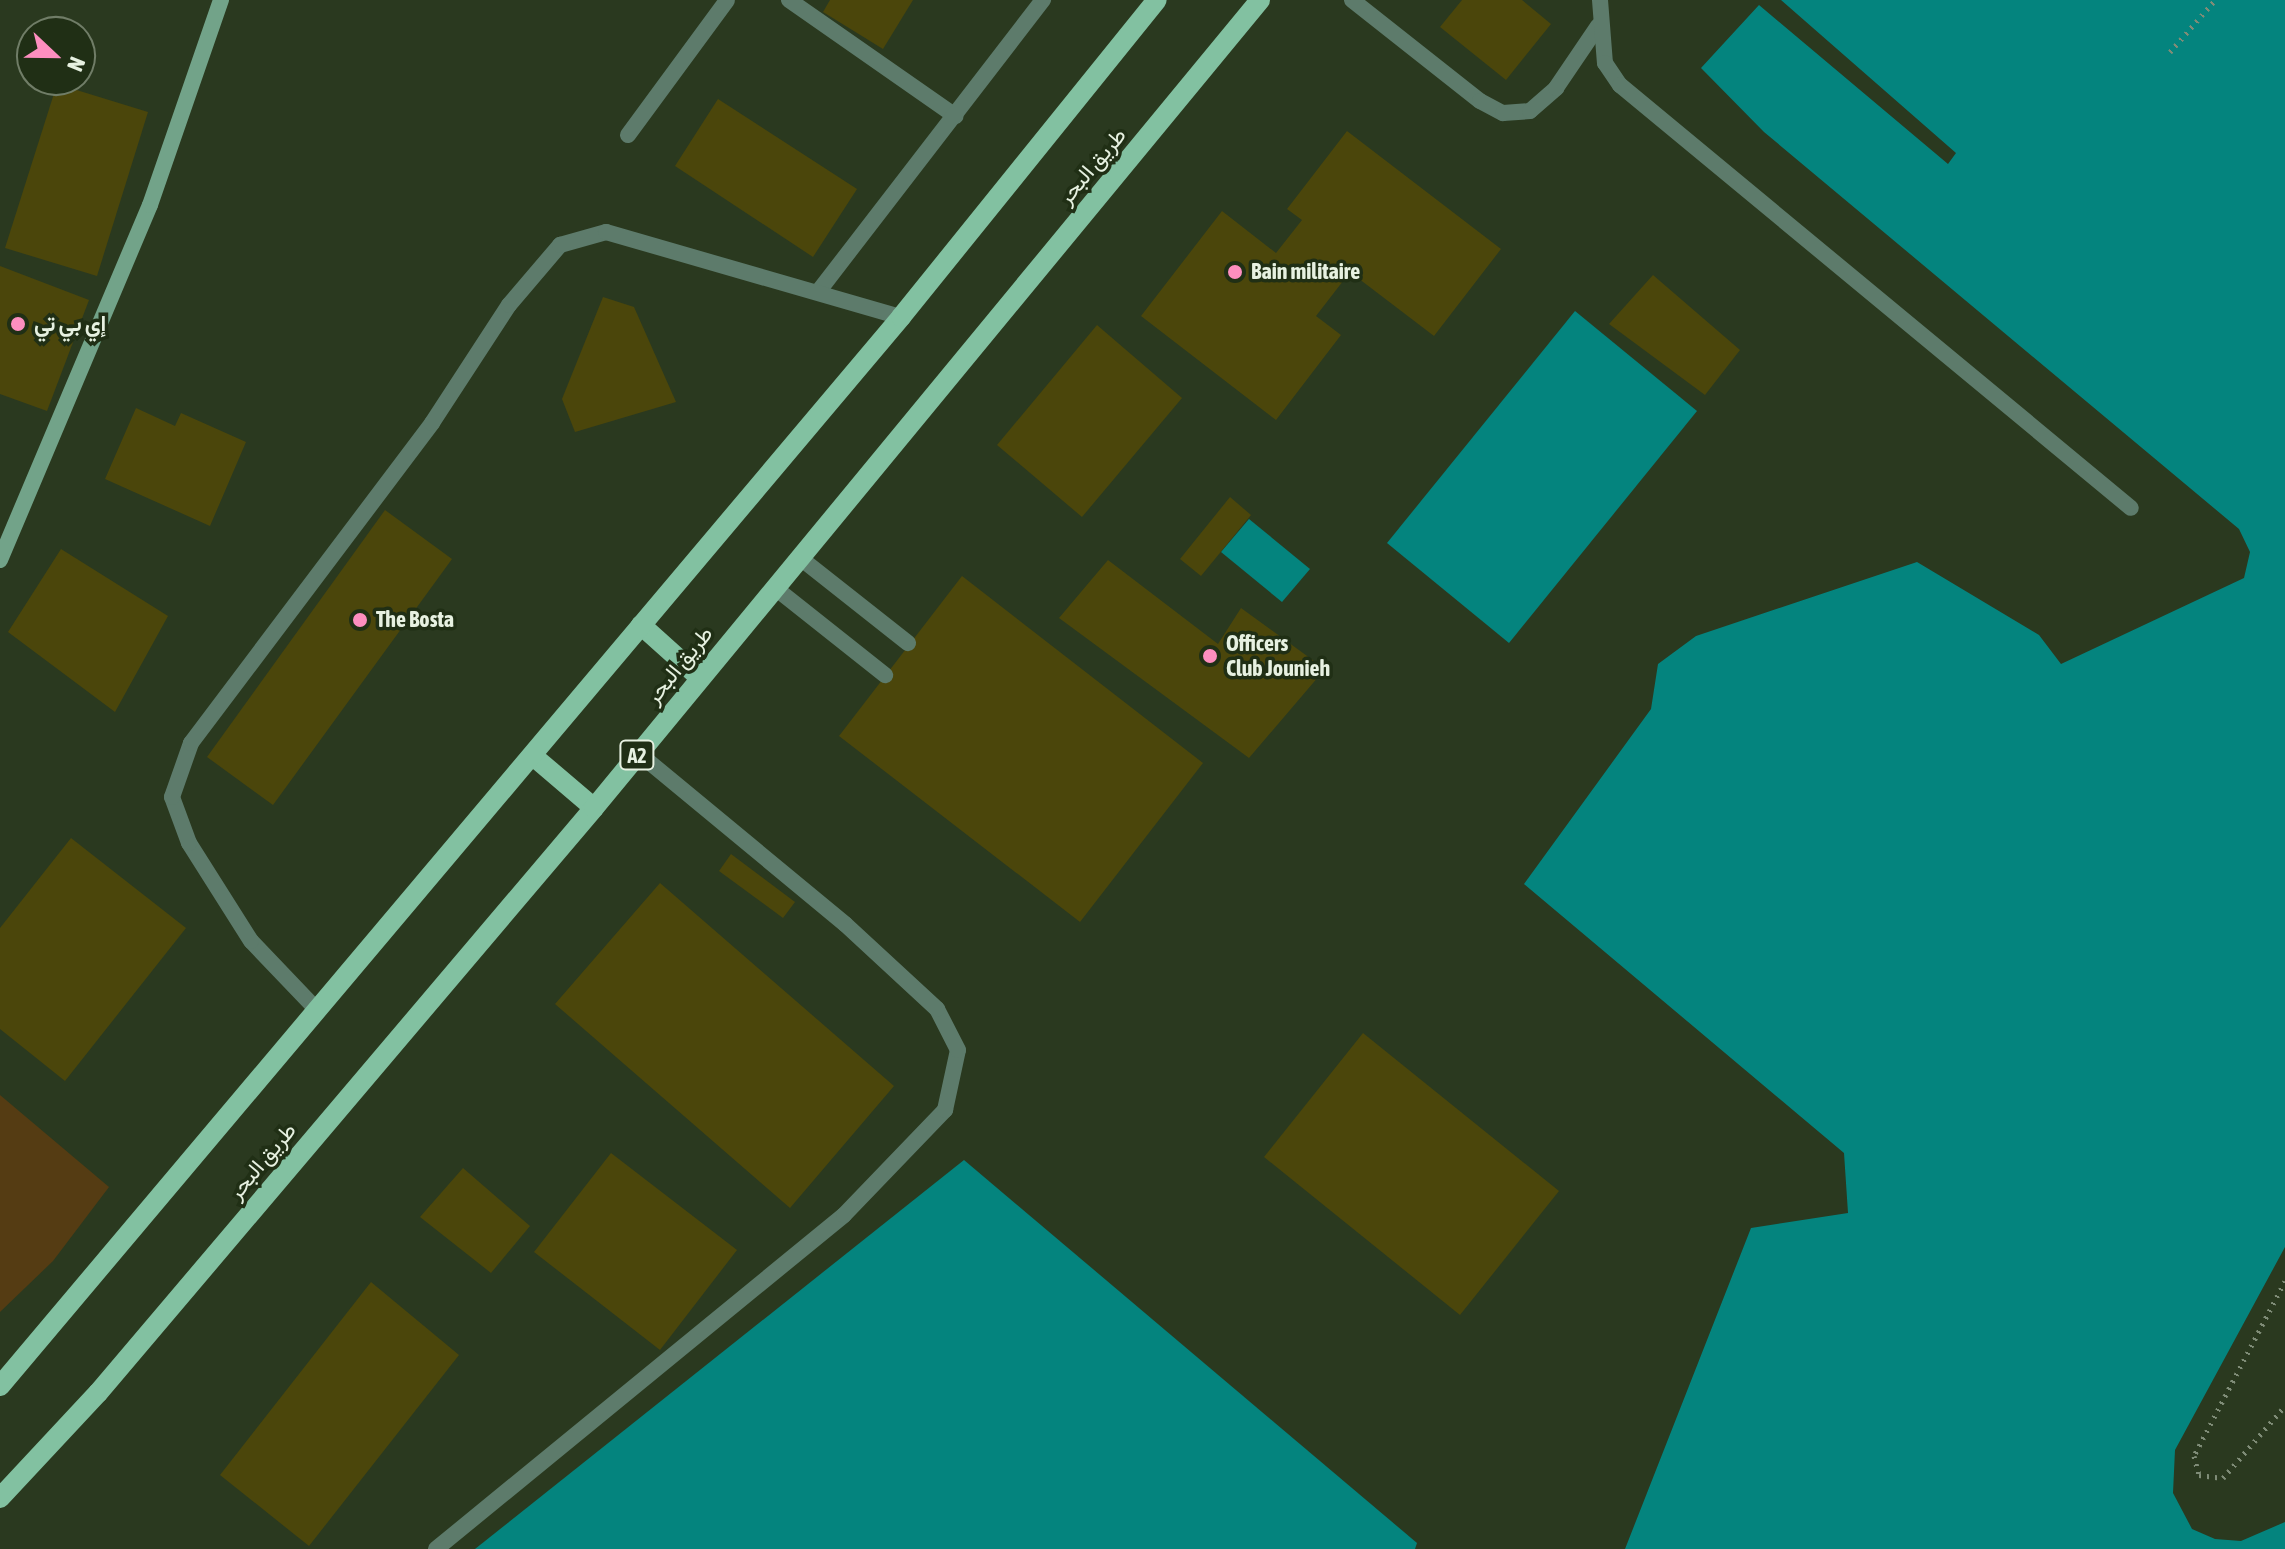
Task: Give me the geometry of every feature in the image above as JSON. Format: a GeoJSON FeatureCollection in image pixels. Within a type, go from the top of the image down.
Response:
{"type":"FeatureCollection","features":[{"type":"Feature","properties":{"kind":"main road"},"geometry":{"type":"LineString","coordinates":[[0,560],[150,205],[221,0]]}},
{"type":"Feature","properties":{"kind":"main road"},"geometry":{"type":"LineString","coordinates":[[0,1386],[901,317],[1157,0]]}},
{"type":"Feature","properties":{"kind":"main road","name":"طريق البحر"},"geometry":{"type":"LineString","coordinates":[[0,1498],[98,1393],[594,808],[1260,0]]}},
{"type":"Feature","properties":{"kind":"main road"},"geometry":{"type":"LineString","coordinates":[[641,625],[699,677]]}},
{"type":"Feature","properties":{"kind":"main road"},"geometry":{"type":"LineString","coordinates":[[533,756],[594,808]]}},
{"type":"Feature","properties":{"kind":"street"},"geometry":{"type":"LineString","coordinates":[[628,135],[727,0]]}},
{"type":"Feature","properties":{"kind":"street"},"geometry":{"type":"LineString","coordinates":[[789,0],[955,116]]}},
{"type":"Feature","properties":{"kind":"street"},"geometry":{"type":"LineString","coordinates":[[818,292],[1043,0]]}},
{"type":"Feature","properties":{"kind":"street"},"geometry":{"type":"LineString","coordinates":[[1352,0],[1480,101],[1503,113],[1530,111],[1556,88],[1598,26]]}},
{"type":"Feature","properties":{"kind":"street"},"geometry":{"type":"LineString","coordinates":[[1600,0],[1598,26],[1605,63],[1620,85],[2131,508]]}},
{"type":"Feature","properties":{"kind":"street"},"geometry":{"type":"LineString","coordinates":[[317,1010],[251,941],[189,843],[172,797],[191,743],[432,423],[509,305],[560,245],[606,232],[901,317]]}},
{"type":"Feature","properties":{"kind":"street"},"geometry":{"type":"LineString","coordinates":[[799,557],[908,643]]}},
{"type":"Feature","properties":{"kind":"street"},"geometry":{"type":"LineString","coordinates":[[774,587],[885,675]]}},
{"type":"Feature","properties":{"kind":"street"},"geometry":{"type":"LineString","coordinates":[[436,1549],[844,1215],[945,1110],[958,1050],[937,1009],[845,924],[638,753]]}},
{"type":"Feature","properties":{"kind":"path"},"geometry":{"type":"LineString","coordinates":[[2170,52],[2215,0]]}},
{"type":"Feature","properties":{"kind":"path"},"geometry":{"type":"LineString","coordinates":[[2285,1281],[2194,1456],[2199,1475],[2223,1478],[2285,1406]]}},
{"type":"Feature","properties":{"kind":"shaded area"},"geometry":{"type":"Polygon","coordinates":[[[0,1095],[109,1187],[53,1261],[0,1312],[0,1095]]]}},
{"type":"Feature","properties":{"kind":"water"},"geometry":{"type":"Polygon","coordinates":[[[1781,0],[2285,0],[2285,1247],[2175,1450],[2173,1493],[2192,1529],[2215,1539],[2241,1541],[2285,1522],[2285,1549],[1625,1549],[1751,1228],[1848,1213],[1844,1153],[1524,884],[1651,709],[1658,664],[1696,636],[1917,562],[2039,635],[2061,664],[2244,578],[2250,552],[2239,529],[1764,132],[1701,68],[1759,5],[1948,164],[1956,153],[1781,0]]]}},
{"type":"Feature","properties":{"kind":"water"},"geometry":{"type":"Polygon","coordinates":[[[1575,311],[1697,411],[1509,643],[1387,543],[1575,311]]]}},
{"type":"Feature","properties":{"kind":"water"},"geometry":{"type":"Polygon","coordinates":[[[1249,519],[1310,569],[1282,602],[1221,552],[1249,519]]]}},
{"type":"Feature","properties":{"kind":"water"},"geometry":{"type":"Polygon","coordinates":[[[964,1160],[1417,1543],[1415,1549],[475,1549],[964,1160]]]}},
{"type":"Feature","properties":{"kind":"building"},"geometry":{"type":"Polygon","coordinates":[[[830,0],[913,0],[883,49],[823,12],[830,0]]]}},
{"type":"Feature","properties":{"kind":"building"},"geometry":{"type":"Polygon","coordinates":[[[1462,0],[1522,0],[1551,24],[1506,80],[1440,27],[1462,0]]]}},
{"type":"Feature","properties":{"kind":"building"},"geometry":{"type":"Polygon","coordinates":[[[53,96],[96,96],[148,112],[97,276],[5,248],[53,96]]]}},
{"type":"Feature","properties":{"kind":"building"},"geometry":{"type":"Polygon","coordinates":[[[718,99],[857,189],[813,257],[675,166],[718,99]]]}},
{"type":"Feature","properties":{"kind":"building"},"geometry":{"type":"Polygon","coordinates":[[[1347,131],[1501,249],[1434,336],[1350,272],[1316,316],[1341,335],[1276,420],[1141,316],[1222,211],[1276,253],[1302,220],[1287,209],[1347,131]]]}},
{"type":"Feature","properties":{"kind":"building"},"geometry":{"type":"Polygon","coordinates":[[[0,266],[89,300],[47,411],[0,394],[0,266]]]}},
{"type":"Feature","properties":{"kind":"building"},"geometry":{"type":"Polygon","coordinates":[[[1653,275],[1740,350],[1705,395],[1609,324],[1653,275]]]}},
{"type":"Feature","properties":{"kind":"building"},"geometry":{"type":"Polygon","coordinates":[[[603,297],[634,307],[676,402],[575,432],[562,399],[603,297]]]}},
{"type":"Feature","properties":{"kind":"building"},"geometry":{"type":"Polygon","coordinates":[[[1097,325],[1182,398],[1082,517],[997,445],[1097,325]]]}},
{"type":"Feature","properties":{"kind":"building"},"geometry":{"type":"Polygon","coordinates":[[[136,408],[175,426],[181,413],[246,442],[210,526],[105,479],[136,408]]]}},
{"type":"Feature","properties":{"kind":"building"},"geometry":{"type":"Polygon","coordinates":[[[1230,497],[1251,515],[1201,576],[1180,559],[1230,497]]]}},
{"type":"Feature","properties":{"kind":"building"},"geometry":{"type":"Polygon","coordinates":[[[385,510],[452,559],[273,805],[207,757],[385,510]]]}},
{"type":"Feature","properties":{"kind":"building"},"geometry":{"type":"Polygon","coordinates":[[[61,549],[168,616],[115,712],[8,632],[61,549]]]}},
{"type":"Feature","properties":{"kind":"building","name":"Officers Club Jounieh"},"geometry":{"type":"Polygon","coordinates":[[[1108,560],[1218,644],[1241,608],[1325,669],[1249,758],[1059,618],[1108,560]]]}},
{"type":"Feature","properties":{"kind":"building"},"geometry":{"type":"Polygon","coordinates":[[[962,576],[1203,763],[1080,922],[839,736],[962,576]]]}},
{"type":"Feature","properties":{"kind":"building"},"geometry":{"type":"Polygon","coordinates":[[[71,838],[186,928],[65,1081],[0,1029],[0,928],[71,838]]]}},
{"type":"Feature","properties":{"kind":"building"},"geometry":{"type":"Polygon","coordinates":[[[731,854],[795,902],[783,918],[719,871],[731,854]]]}},
{"type":"Feature","properties":{"kind":"building"},"geometry":{"type":"Polygon","coordinates":[[[660,883],[894,1086],[790,1208],[555,1004],[660,883]]]}},
{"type":"Feature","properties":{"kind":"building"},"geometry":{"type":"Polygon","coordinates":[[[1363,1033],[1559,1191],[1460,1315],[1264,1157],[1363,1033]]]}},
{"type":"Feature","properties":{"kind":"building"},"geometry":{"type":"Polygon","coordinates":[[[611,1153],[737,1250],[660,1350],[534,1252],[611,1153]]]}},
{"type":"Feature","properties":{"kind":"building"},"geometry":{"type":"Polygon","coordinates":[[[463,1168],[530,1226],[491,1273],[420,1217],[463,1168]]]}},
{"type":"Feature","properties":{"kind":"building"},"geometry":{"type":"Polygon","coordinates":[[[371,1282],[459,1355],[309,1546],[220,1475],[371,1282]]]}},
{"type":"Feature","properties":{"kind":"place","name":"Bain militaire"},"geometry":{"type":"Point","coordinates":[1235,272]}},
{"type":"Feature","properties":{"kind":"place","name":"إي بي تي"},"geometry":{"type":"Point","coordinates":[18,324]}},
{"type":"Feature","properties":{"kind":"place","name":"The Bosta"},"geometry":{"type":"Point","coordinates":[360,620]}},
{"type":"Feature","properties":{"kind":"place","name":"Officers Club Jounieh"},"geometry":{"type":"Point","coordinates":[1210,656]}}]}
